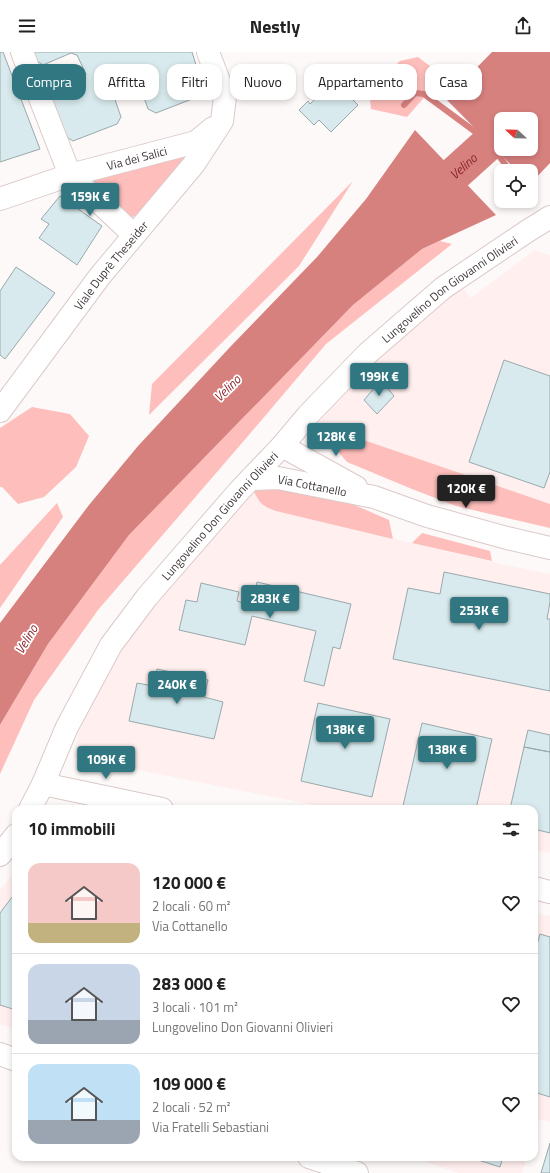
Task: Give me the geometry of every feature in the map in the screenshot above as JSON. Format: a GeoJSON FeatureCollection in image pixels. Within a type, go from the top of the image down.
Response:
{"type":"FeatureCollection","features":[{"type":"Feature","properties":{"kind":"street"},"geometry":{"type":"LineString","coordinates":[[22,52],[70,175],[134,235]]}},
{"type":"Feature","properties":{"kind":"street"},"geometry":{"type":"LineString","coordinates":[[208,52],[225,96],[222,121]]}},
{"type":"Feature","properties":{"kind":"street","name":"Via dei Salici"},"geometry":{"type":"LineString","coordinates":[[0,200],[70,175],[196,142],[222,121]]}},
{"type":"Feature","properties":{"kind":"street","name":"Viale Duprè Theseider"},"geometry":{"type":"LineString","coordinates":[[0,411],[100,276],[194,164],[222,121]]}},
{"type":"Feature","properties":{"kind":"street","name":"Lungovelino Don Giovanni Olivieri"},"geometry":{"type":"LineString","coordinates":[[32,805],[43,784],[66,727],[110,645],[147,597],[308,415],[368,353],[443,288],[550,217]]}},
{"type":"Feature","properties":{"kind":"street","name":"Via Cottanello"},"geometry":{"type":"LineString","coordinates":[[282,446],[374,497]]}},
{"type":"Feature","properties":{"kind":"street","name":"Via Cottanello"},"geometry":{"type":"LineString","coordinates":[[251,479],[278,478],[374,497],[427,516],[550,548]]}},
{"type":"Feature","properties":{"kind":"street"},"geometry":{"type":"LineString","coordinates":[[43,784],[143,805]]}},
{"type":"Feature","properties":{"kind":"street"},"geometry":{"type":"LineString","coordinates":[[0,855],[12,840]]}},
{"type":"Feature","properties":{"kind":"street"},"geometry":{"type":"LineString","coordinates":[[538,889],[550,892]]}},
{"type":"Feature","properties":{"kind":"street"},"geometry":{"type":"LineString","coordinates":[[0,1054],[12,1058]]}},
{"type":"Feature","properties":{"kind":"street"},"geometry":{"type":"LineString","coordinates":[[321,1161],[357,1173]]}},
{"type":"Feature","properties":{"kind":"shaded area"},"geometry":{"type":"Polygon","coordinates":[[[418,57],[427,64],[425,64],[425,96],[407,117],[371,109],[370,100],[417,100],[417,64],[397,64],[400,61],[418,57]]]}},
{"type":"Feature","properties":{"kind":"shaded area"},"geometry":{"type":"Polygon","coordinates":[[[198,146],[142,214],[128,218],[76,176],[198,146]]]}},
{"type":"Feature","properties":{"kind":"shaded area"},"geometry":{"type":"Polygon","coordinates":[[[353,181],[299,266],[149,415],[152,384],[353,181]]]}},
{"type":"Feature","properties":{"kind":"shaded area"},"geometry":{"type":"Polygon","coordinates":[[[440,241],[452,244],[326,344],[98,610],[34,700],[0,774],[0,725],[48,644],[129,535],[353,305],[422,249],[440,241]]]}},
{"type":"Feature","properties":{"kind":"shaded area"},"geometry":{"type":"Polygon","coordinates":[[[535,250],[550,255],[550,504],[317,424],[343,394],[401,334],[461,286],[471,298],[535,250]]]}},
{"type":"Feature","properties":{"kind":"shaded area"},"geometry":{"type":"Polygon","coordinates":[[[32,407],[70,414],[89,436],[76,467],[44,497],[18,504],[2,487],[0,487],[0,428],[32,407]]]}},
{"type":"Feature","properties":{"kind":"shaded area"},"geometry":{"type":"Polygon","coordinates":[[[317,424],[550,504],[550,528],[456,506],[347,462],[318,428],[317,424]]]}},
{"type":"Feature","properties":{"kind":"shaded area"},"geometry":{"type":"Polygon","coordinates":[[[255,486],[334,496],[389,520],[393,539],[276,511],[261,503],[252,488],[255,486]]]}},
{"type":"Feature","properties":{"kind":"shaded area"},"geometry":{"type":"Polygon","coordinates":[[[252,488],[276,511],[505,565],[550,574],[550,853],[538,851],[538,805],[314,805],[74,757],[78,734],[93,700],[132,634],[252,488]]]}},
{"type":"Feature","properties":{"kind":"shaded area"},"geometry":{"type":"Polygon","coordinates":[[[57,503],[63,517],[0,608],[0,565],[57,503]]]}},
{"type":"Feature","properties":{"kind":"shaded area"},"geometry":{"type":"Polygon","coordinates":[[[422,533],[490,551],[492,561],[412,543],[422,533]]]}},
{"type":"Feature","properties":{"kind":"shaded area"},"geometry":{"type":"Polygon","coordinates":[[[12,875],[12,1028],[0,1024],[0,890],[12,875]]]}},
{"type":"Feature","properties":{"kind":"shaded area"},"geometry":{"type":"Polygon","coordinates":[[[538,914],[550,916],[550,1122],[539,1119],[538,1122],[538,914]]]}},
{"type":"Feature","properties":{"kind":"shaded area"},"geometry":{"type":"Polygon","coordinates":[[[423,1161],[526,1161],[522,1173],[459,1173],[423,1161]]]}},
{"type":"Feature","properties":{"kind":"water"},"geometry":{"type":"Polygon","coordinates":[[[492,52],[550,52],[550,163],[538,176],[538,164],[510,164],[502,156],[538,156],[538,112],[494,112],[494,148],[447,100],[482,100],[482,64],[480,64],[492,52]]]}},
{"type":"Feature","properties":{"kind":"water"},"geometry":{"type":"Polygon","coordinates":[[[415,130],[496,215],[422,249],[353,305],[129,535],[48,644],[0,725],[0,623],[89,505],[138,446],[232,345],[317,257],[366,199],[415,130]]]}},
{"type":"Feature","properties":{"kind":"building"},"geometry":{"type":"Polygon","coordinates":[[[0,52],[3,52],[12,76],[12,100],[21,100],[40,149],[0,162],[0,52]]]}},
{"type":"Feature","properties":{"kind":"building"},"geometry":{"type":"Polygon","coordinates":[[[34,52],[192,52],[196,64],[167,64],[167,100],[190,100],[156,113],[148,109],[145,100],[159,100],[159,64],[94,64],[94,100],[115,100],[121,117],[117,124],[73,141],[65,136],[52,100],[86,100],[86,64],[81,64],[77,55],[71,53],[45,64],[42,64],[37,61],[34,52]]]}},
{"type":"Feature","properties":{"kind":"building"},"geometry":{"type":"Polygon","coordinates":[[[314,100],[353,100],[358,105],[331,132],[319,120],[314,125],[299,110],[308,101],[310,104],[314,100]]]}},
{"type":"Feature","properties":{"kind":"building"},"geometry":{"type":"Polygon","coordinates":[[[60,196],[102,226],[77,265],[39,238],[49,224],[41,219],[60,196]]]}},
{"type":"Feature","properties":{"kind":"building"},"geometry":{"type":"Polygon","coordinates":[[[16,267],[55,293],[5,359],[0,355],[0,291],[16,267]]]}},
{"type":"Feature","properties":{"kind":"building"},"geometry":{"type":"Polygon","coordinates":[[[504,360],[550,376],[550,472],[544,488],[469,462],[504,360]]]}},
{"type":"Feature","properties":{"kind":"building"},"geometry":{"type":"Polygon","coordinates":[[[381,380],[394,396],[377,414],[364,400],[381,380]]]}},
{"type":"Feature","properties":{"kind":"building"},"geometry":{"type":"Polygon","coordinates":[[[444,572],[550,594],[547,619],[550,619],[550,691],[393,659],[408,588],[440,594],[444,572]]]}},
{"type":"Feature","properties":{"kind":"building"},"geometry":{"type":"Polygon","coordinates":[[[257,582],[351,604],[340,649],[333,647],[324,686],[304,681],[316,631],[252,616],[245,645],[179,630],[186,600],[197,602],[201,583],[239,592],[237,601],[251,605],[257,582]]]}},
{"type":"Feature","properties":{"kind":"building"},"geometry":{"type":"Polygon","coordinates":[[[157,669],[208,680],[204,697],[223,702],[214,739],[129,721],[137,683],[153,686],[157,669]]]}},
{"type":"Feature","properties":{"kind":"building"},"geometry":{"type":"Polygon","coordinates":[[[318,703],[390,719],[372,797],[301,781],[318,703]]]}},
{"type":"Feature","properties":{"kind":"building"},"geometry":{"type":"Polygon","coordinates":[[[422,723],[492,739],[477,805],[403,805],[422,723]]]}},
{"type":"Feature","properties":{"kind":"building"},"geometry":{"type":"Polygon","coordinates":[[[528,730],[550,735],[550,752],[524,747],[528,730]]]}},
{"type":"Feature","properties":{"kind":"building"},"geometry":{"type":"Polygon","coordinates":[[[524,747],[550,752],[550,833],[538,830],[538,805],[511,805],[524,747]]]}},
{"type":"Feature","properties":{"kind":"building"},"geometry":{"type":"Polygon","coordinates":[[[12,897],[12,1009],[0,1005],[0,913],[12,897]]]}},
{"type":"Feature","properties":{"kind":"building"},"geometry":{"type":"Polygon","coordinates":[[[540,934],[550,937],[550,1097],[538,1093],[538,941],[540,934]]]}},
{"type":"Feature","properties":{"kind":"building"},"geometry":{"type":"Polygon","coordinates":[[[550,1143],[550,1173],[541,1173],[550,1143]]]}},
{"type":"Feature","properties":{"kind":"building"},"geometry":{"type":"Polygon","coordinates":[[[481,1161],[502,1161],[500,1167],[481,1161]]]}},
{"type":"Feature","properties":{"kind":"waterway"},"geometry":{"type":"LineString","coordinates":[[404,105],[415,93],[424,94],[489,142],[505,164]]}},
{"type":"Feature","properties":{"kind":"waterway","name":"Velino"},"geometry":{"type":"LineString","coordinates":[[420,205],[494,138]]}}]}
